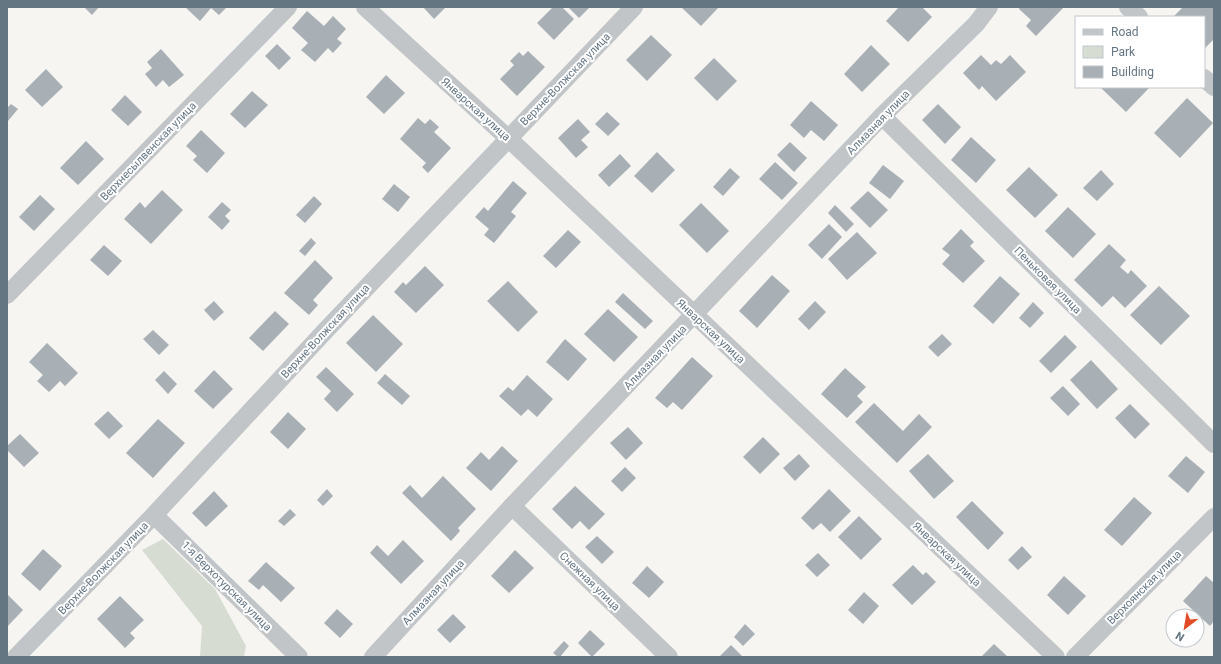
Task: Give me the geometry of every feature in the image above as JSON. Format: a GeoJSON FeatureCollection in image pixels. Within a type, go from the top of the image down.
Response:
{"type":"FeatureCollection","features":[{"type":"Feature","properties":{"kind":"street","name":"Верхнесылвенская улица"},"geometry":{"type":"LineString","coordinates":[[7,295],[288,7]]}},
{"type":"Feature","properties":{"kind":"street","name":"Январская улица"},"geometry":{"type":"LineString","coordinates":[[365,7],[508,138],[1056,657]]}},
{"type":"Feature","properties":{"kind":"street","name":"Верхне-Волжская улица"},"geometry":{"type":"LineString","coordinates":[[16,657],[154,515],[326,330],[634,7]]}},
{"type":"Feature","properties":{"kind":"street","name":"Алмазная улица"},"geometry":{"type":"LineString","coordinates":[[373,657],[512,506],[695,315],[882,116],[976,24],[989,7]]}},
{"type":"Feature","properties":{"kind":"street"},"geometry":{"type":"LineString","coordinates":[[1128,7],[1138,16]]}},
{"type":"Feature","properties":{"kind":"street"},"geometry":{"type":"LineString","coordinates":[[1205,79],[1214,88]]}},
{"type":"Feature","properties":{"kind":"street","name":"Пеньковая улица"},"geometry":{"type":"LineString","coordinates":[[882,116],[1214,444]]}},
{"type":"Feature","properties":{"kind":"street","name":"Снежная улица"},"geometry":{"type":"LineString","coordinates":[[512,506],[669,657]]}},
{"type":"Feature","properties":{"kind":"street","name":"1-я Верхотурская улица"},"geometry":{"type":"LineString","coordinates":[[154,515],[299,657]]}},
{"type":"Feature","properties":{"kind":"street","name":"Верхоянская улица"},"geometry":{"type":"LineString","coordinates":[[1075,657],[1214,517]]}},
{"type":"Feature","properties":{"kind":"green space"},"geometry":{"type":"Polygon","coordinates":[[[163,539],[215,589],[246,646],[244,657],[200,657],[202,626],[142,550],[163,539]]]}},
{"type":"Feature","properties":{"kind":"building"},"geometry":{"type":"Polygon","coordinates":[[[84,7],[99,7],[92,15],[84,7]]]}},
{"type":"Feature","properties":{"kind":"building"},"geometry":{"type":"Polygon","coordinates":[[[185,7],[227,7],[219,15],[211,8],[200,21],[185,7]]]}},
{"type":"Feature","properties":{"kind":"building"},"geometry":{"type":"Polygon","coordinates":[[[423,7],[446,7],[434,19],[423,7]]]}},
{"type":"Feature","properties":{"kind":"building"},"geometry":{"type":"Polygon","coordinates":[[[553,7],[562,7],[574,19],[554,40],[537,23],[553,7]]]}},
{"type":"Feature","properties":{"kind":"building"},"geometry":{"type":"Polygon","coordinates":[[[568,7],[590,7],[579,18],[568,7]]]}},
{"type":"Feature","properties":{"kind":"building"},"geometry":{"type":"Polygon","coordinates":[[[681,7],[719,7],[701,26],[681,7]]]}},
{"type":"Feature","properties":{"kind":"building"},"geometry":{"type":"Polygon","coordinates":[[[899,7],[922,7],[932,17],[908,42],[886,21],[899,7]]]}},
{"type":"Feature","properties":{"kind":"building"},"geometry":{"type":"Polygon","coordinates":[[[1020,7],[1064,7],[1036,36],[1026,26],[1031,20],[1019,9],[1020,7]]]}},
{"type":"Feature","properties":{"kind":"building"},"geometry":{"type":"Polygon","coordinates":[[[1183,7],[1214,7],[1214,39],[1205,48],[1205,16],[1174,16],[1183,7]]]}},
{"type":"Feature","properties":{"kind":"building"},"geometry":{"type":"Polygon","coordinates":[[[307,11],[324,26],[333,16],[346,29],[337,39],[342,43],[333,53],[328,48],[315,62],[301,50],[308,43],[292,28],[307,11]]]}},
{"type":"Feature","properties":{"kind":"building"},"geometry":{"type":"Polygon","coordinates":[[[651,35],[672,55],[647,81],[626,60],[651,35]]]}},
{"type":"Feature","properties":{"kind":"building"},"geometry":{"type":"Polygon","coordinates":[[[277,44],[291,58],[279,70],[265,56],[277,44]]]}},
{"type":"Feature","properties":{"kind":"building"},"geometry":{"type":"Polygon","coordinates":[[[871,45],[890,64],[862,92],[844,74],[871,45]]]}},
{"type":"Feature","properties":{"kind":"building"},"geometry":{"type":"Polygon","coordinates":[[[161,49],[184,75],[169,87],[163,80],[156,87],[145,74],[152,68],[147,62],[161,49]]]}},
{"type":"Feature","properties":{"kind":"building"},"geometry":{"type":"Polygon","coordinates":[[[528,51],[545,67],[517,96],[500,79],[514,65],[510,61],[519,52],[523,56],[528,51]]]}},
{"type":"Feature","properties":{"kind":"building"},"geometry":{"type":"Polygon","coordinates":[[[981,55],[991,65],[996,60],[1001,64],[1010,55],[1026,72],[996,101],[982,86],[979,90],[963,73],[981,55]]]}},
{"type":"Feature","properties":{"kind":"building"},"geometry":{"type":"Polygon","coordinates":[[[714,58],[737,81],[717,101],[694,78],[714,58]]]}},
{"type":"Feature","properties":{"kind":"building"},"geometry":{"type":"Polygon","coordinates":[[[46,69],[63,87],[42,107],[25,90],[46,69]]]}},
{"type":"Feature","properties":{"kind":"building"},"geometry":{"type":"Polygon","coordinates":[[[386,75],[405,93],[384,114],[366,97],[386,75]]]}},
{"type":"Feature","properties":{"kind":"building"},"geometry":{"type":"Polygon","coordinates":[[[1101,88],[1149,88],[1126,112],[1101,88]]]}},
{"type":"Feature","properties":{"kind":"building"},"geometry":{"type":"Polygon","coordinates":[[[252,91],[268,105],[245,128],[230,114],[252,91]]]}},
{"type":"Feature","properties":{"kind":"building"},"geometry":{"type":"Polygon","coordinates":[[[125,95],[142,112],[128,126],[111,110],[125,95]]]}},
{"type":"Feature","properties":{"kind":"building"},"geometry":{"type":"Polygon","coordinates":[[[1187,98],[1213,123],[1180,158],[1154,133],[1187,98]]]}},
{"type":"Feature","properties":{"kind":"building"},"geometry":{"type":"Polygon","coordinates":[[[811,101],[838,125],[824,141],[811,130],[804,138],[790,125],[811,101]]]}},
{"type":"Feature","properties":{"kind":"building"},"geometry":{"type":"Polygon","coordinates":[[[11,104],[18,109],[8,121],[7,108],[11,104]]]}},
{"type":"Feature","properties":{"kind":"building"},"geometry":{"type":"Polygon","coordinates":[[[938,104],[961,127],[945,144],[922,120],[938,104]]]}},
{"type":"Feature","properties":{"kind":"building"},"geometry":{"type":"Polygon","coordinates":[[[607,112],[620,124],[608,136],[595,124],[607,112]]]}},
{"type":"Feature","properties":{"kind":"building"},"geometry":{"type":"Polygon","coordinates":[[[418,118],[425,124],[430,119],[439,127],[434,132],[451,148],[428,173],[422,167],[426,163],[400,139],[418,118]]]}},
{"type":"Feature","properties":{"kind":"building"},"geometry":{"type":"Polygon","coordinates":[[[578,119],[590,132],[581,140],[588,147],[576,158],[558,138],[578,119]]]}},
{"type":"Feature","properties":{"kind":"building"},"geometry":{"type":"Polygon","coordinates":[[[201,130],[225,153],[207,173],[193,160],[197,156],[186,146],[201,130]]]}},
{"type":"Feature","properties":{"kind":"building"},"geometry":{"type":"Polygon","coordinates":[[[971,137],[996,160],[976,183],[951,160],[971,137]]]}},
{"type":"Feature","properties":{"kind":"building"},"geometry":{"type":"Polygon","coordinates":[[[86,141],[104,159],[78,185],[60,168],[86,141]]]}},
{"type":"Feature","properties":{"kind":"building"},"geometry":{"type":"Polygon","coordinates":[[[790,142],[807,158],[794,172],[777,155],[790,142]]]}},
{"type":"Feature","properties":{"kind":"building"},"geometry":{"type":"Polygon","coordinates":[[[657,152],[675,170],[652,193],[634,176],[657,152]]]}},
{"type":"Feature","properties":{"kind":"building"},"geometry":{"type":"Polygon","coordinates":[[[620,154],[631,166],[609,187],[598,175],[620,154]]]}},
{"type":"Feature","properties":{"kind":"building"},"geometry":{"type":"Polygon","coordinates":[[[775,162],[798,183],[782,200],[759,179],[775,162]]]}},
{"type":"Feature","properties":{"kind":"building"},"geometry":{"type":"Polygon","coordinates":[[[883,165],[904,181],[890,199],[869,183],[883,165]]]}},
{"type":"Feature","properties":{"kind":"building"},"geometry":{"type":"Polygon","coordinates":[[[1029,167],[1058,195],[1035,218],[1006,190],[1029,167]]]}},
{"type":"Feature","properties":{"kind":"building"},"geometry":{"type":"Polygon","coordinates":[[[730,168],[740,177],[723,196],[713,187],[730,168]]]}},
{"type":"Feature","properties":{"kind":"building"},"geometry":{"type":"Polygon","coordinates":[[[1101,170],[1114,184],[1097,201],[1083,188],[1101,170]]]}},
{"type":"Feature","properties":{"kind":"building"},"geometry":{"type":"Polygon","coordinates":[[[513,181],[527,193],[511,212],[516,216],[494,243],[484,235],[489,229],[475,217],[484,207],[488,211],[513,181]]]}},
{"type":"Feature","properties":{"kind":"building"},"geometry":{"type":"Polygon","coordinates":[[[394,184],[410,197],[398,212],[382,199],[394,184]]]}},
{"type":"Feature","properties":{"kind":"building"},"geometry":{"type":"Polygon","coordinates":[[[162,190],[183,210],[151,244],[124,219],[140,202],[145,208],[162,190]]]}},
{"type":"Feature","properties":{"kind":"building"},"geometry":{"type":"Polygon","coordinates":[[[868,191],[888,210],[870,228],[850,208],[868,191]]]}},
{"type":"Feature","properties":{"kind":"building"},"geometry":{"type":"Polygon","coordinates":[[[40,195],[55,209],[34,231],[19,217],[40,195]]]}},
{"type":"Feature","properties":{"kind":"building"},"geometry":{"type":"Polygon","coordinates":[[[314,196],[322,204],[305,223],[296,215],[314,196]]]}},
{"type":"Feature","properties":{"kind":"building"},"geometry":{"type":"Polygon","coordinates":[[[222,202],[231,210],[225,216],[230,221],[222,230],[208,217],[222,202]]]}},
{"type":"Feature","properties":{"kind":"building"},"geometry":{"type":"Polygon","coordinates":[[[701,203],[729,231],[707,253],[679,225],[701,203]]]}},
{"type":"Feature","properties":{"kind":"building"},"geometry":{"type":"Polygon","coordinates":[[[835,205],[854,224],[846,232],[828,213],[835,205]]]}},
{"type":"Feature","properties":{"kind":"building"},"geometry":{"type":"Polygon","coordinates":[[[1068,207],[1096,234],[1073,258],[1045,231],[1068,207]]]}},
{"type":"Feature","properties":{"kind":"building"},"geometry":{"type":"Polygon","coordinates":[[[829,224],[842,237],[822,259],[808,245],[829,224]]]}},
{"type":"Feature","properties":{"kind":"building"},"geometry":{"type":"Polygon","coordinates":[[[961,229],[974,242],[970,246],[985,261],[963,283],[942,264],[950,255],[942,249],[961,229]]]}},
{"type":"Feature","properties":{"kind":"building"},"geometry":{"type":"Polygon","coordinates":[[[568,230],[581,242],[556,268],[543,256],[568,230]]]}},
{"type":"Feature","properties":{"kind":"building"},"geometry":{"type":"Polygon","coordinates":[[[857,232],[877,253],[847,280],[828,259],[857,232]]]}},
{"type":"Feature","properties":{"kind":"building"},"geometry":{"type":"Polygon","coordinates":[[[311,238],[316,243],[305,256],[299,251],[311,238]]]}},
{"type":"Feature","properties":{"kind":"building"},"geometry":{"type":"Polygon","coordinates":[[[1109,244],[1126,260],[1120,267],[1128,274],[1131,270],[1147,286],[1125,308],[1113,296],[1102,307],[1074,280],[1109,244]]]}},
{"type":"Feature","properties":{"kind":"building"},"geometry":{"type":"Polygon","coordinates":[[[104,245],[122,261],[108,276],[90,260],[104,245]]]}},
{"type":"Feature","properties":{"kind":"building"},"geometry":{"type":"Polygon","coordinates":[[[315,260],[333,278],[313,300],[318,305],[309,315],[284,293],[315,260]]]}},
{"type":"Feature","properties":{"kind":"building"},"geometry":{"type":"Polygon","coordinates":[[[425,266],[444,285],[416,313],[394,292],[403,282],[406,285],[425,266]]]}},
{"type":"Feature","properties":{"kind":"building"},"geometry":{"type":"Polygon","coordinates":[[[772,275],[790,291],[757,328],[739,311],[772,275]]]}},
{"type":"Feature","properties":{"kind":"building"},"geometry":{"type":"Polygon","coordinates":[[[1000,276],[1020,294],[993,324],[973,306],[1000,276]]]}},
{"type":"Feature","properties":{"kind":"building"},"geometry":{"type":"Polygon","coordinates":[[[508,281],[538,312],[518,332],[487,301],[508,281]]]}},
{"type":"Feature","properties":{"kind":"building"},"geometry":{"type":"Polygon","coordinates":[[[1159,286],[1190,316],[1161,345],[1130,315],[1159,286]]]}},
{"type":"Feature","properties":{"kind":"building"},"geometry":{"type":"Polygon","coordinates":[[[623,293],[653,321],[645,329],[615,302],[623,293]]]}},
{"type":"Feature","properties":{"kind":"building"},"geometry":{"type":"Polygon","coordinates":[[[214,301],[224,312],[214,321],[204,310],[214,301]]]}},
{"type":"Feature","properties":{"kind":"building"},"geometry":{"type":"Polygon","coordinates":[[[815,301],[826,312],[809,330],[798,319],[815,301]]]}},
{"type":"Feature","properties":{"kind":"building"},"geometry":{"type":"Polygon","coordinates":[[[1033,302],[1044,313],[1030,328],[1019,318],[1033,302]]]}},
{"type":"Feature","properties":{"kind":"building"},"geometry":{"type":"Polygon","coordinates":[[[608,309],[638,337],[614,362],[584,334],[608,309]]]}},
{"type":"Feature","properties":{"kind":"building"},"geometry":{"type":"Polygon","coordinates":[[[275,311],[289,324],[263,351],[249,338],[275,311]]]}},
{"type":"Feature","properties":{"kind":"building"},"geometry":{"type":"Polygon","coordinates":[[[373,315],[403,344],[376,372],[346,343],[373,315]]]}},
{"type":"Feature","properties":{"kind":"building"},"geometry":{"type":"Polygon","coordinates":[[[153,330],[169,345],[159,355],[143,339],[153,330]]]}},
{"type":"Feature","properties":{"kind":"building"},"geometry":{"type":"Polygon","coordinates":[[[942,334],[952,344],[938,357],[928,347],[942,334]]]}},
{"type":"Feature","properties":{"kind":"building"},"geometry":{"type":"Polygon","coordinates":[[[1065,335],[1077,347],[1051,373],[1039,361],[1065,335]]]}},
{"type":"Feature","properties":{"kind":"building"},"geometry":{"type":"Polygon","coordinates":[[[565,339],[587,359],[568,381],[546,362],[565,339]]]}},
{"type":"Feature","properties":{"kind":"building"},"geometry":{"type":"Polygon","coordinates":[[[47,343],[78,373],[65,386],[60,381],[49,392],[37,381],[43,375],[29,362],[47,343]]]}},
{"type":"Feature","properties":{"kind":"building"},"geometry":{"type":"Polygon","coordinates":[[[692,357],[713,376],[682,410],[673,402],[667,408],[655,398],[692,357]]]}},
{"type":"Feature","properties":{"kind":"building"},"geometry":{"type":"Polygon","coordinates":[[[1091,360],[1118,389],[1097,409],[1070,380],[1091,360]]]}},
{"type":"Feature","properties":{"kind":"building"},"geometry":{"type":"Polygon","coordinates":[[[326,367],[354,394],[337,412],[324,399],[331,391],[316,377],[326,367]]]}},
{"type":"Feature","properties":{"kind":"building"},"geometry":{"type":"Polygon","coordinates":[[[845,368],[866,387],[857,396],[863,402],[847,418],[821,394],[845,368]]]}},
{"type":"Feature","properties":{"kind":"building"},"geometry":{"type":"Polygon","coordinates":[[[214,370],[233,389],[213,409],[194,391],[214,370]]]}},
{"type":"Feature","properties":{"kind":"building"},"geometry":{"type":"Polygon","coordinates":[[[164,371],[177,384],[168,394],[155,380],[164,371]]]}},
{"type":"Feature","properties":{"kind":"building"},"geometry":{"type":"Polygon","coordinates":[[[385,374],[410,396],[402,405],[377,383],[385,374]]]}},
{"type":"Feature","properties":{"kind":"building"},"geometry":{"type":"Polygon","coordinates":[[[527,375],[553,399],[537,417],[528,409],[521,416],[499,396],[508,387],[513,391],[527,375]]]}},
{"type":"Feature","properties":{"kind":"building"},"geometry":{"type":"Polygon","coordinates":[[[1063,386],[1080,404],[1068,416],[1050,398],[1063,386]]]}},
{"type":"Feature","properties":{"kind":"building"},"geometry":{"type":"Polygon","coordinates":[[[874,403],[903,431],[919,414],[932,427],[897,463],[855,422],[874,403]]]}},
{"type":"Feature","properties":{"kind":"building"},"geometry":{"type":"Polygon","coordinates":[[[1130,404],[1150,424],[1135,439],[1115,418],[1130,404]]]}},
{"type":"Feature","properties":{"kind":"building"},"geometry":{"type":"Polygon","coordinates":[[[108,411],[123,426],[109,439],[94,424],[108,411]]]}},
{"type":"Feature","properties":{"kind":"building"},"geometry":{"type":"Polygon","coordinates":[[[288,412],[306,429],[288,449],[270,432],[288,412]]]}},
{"type":"Feature","properties":{"kind":"building"},"geometry":{"type":"Polygon","coordinates":[[[158,419],[185,443],[153,478],[126,453],[158,419]]]}},
{"type":"Feature","properties":{"kind":"building"},"geometry":{"type":"Polygon","coordinates":[[[628,427],[643,443],[626,460],[610,443],[628,427]]]}},
{"type":"Feature","properties":{"kind":"building"},"geometry":{"type":"Polygon","coordinates":[[[20,434],[39,453],[24,467],[7,450],[7,446],[20,434]]]}},
{"type":"Feature","properties":{"kind":"building"},"geometry":{"type":"Polygon","coordinates":[[[763,437],[780,454],[760,474],[743,457],[763,437]]]}},
{"type":"Feature","properties":{"kind":"building"},"geometry":{"type":"Polygon","coordinates":[[[502,446],[518,461],[491,491],[466,468],[481,452],[489,460],[502,446]]]}},
{"type":"Feature","properties":{"kind":"building"},"geometry":{"type":"Polygon","coordinates":[[[799,454],[810,466],[795,481],[783,468],[799,454]]]}},
{"type":"Feature","properties":{"kind":"building"},"geometry":{"type":"Polygon","coordinates":[[[928,454],[954,481],[934,499],[909,471],[928,454]]]}},
{"type":"Feature","properties":{"kind":"building"},"geometry":{"type":"Polygon","coordinates":[[[1186,456],[1205,472],[1188,493],[1168,476],[1186,456]]]}},
{"type":"Feature","properties":{"kind":"building"},"geometry":{"type":"Polygon","coordinates":[[[625,467],[636,478],[622,492],[611,481],[625,467]]]}},
{"type":"Feature","properties":{"kind":"building"},"geometry":{"type":"Polygon","coordinates":[[[443,476],[476,509],[458,528],[460,531],[451,541],[402,493],[410,485],[422,498],[443,476]]]}},
{"type":"Feature","properties":{"kind":"building"},"geometry":{"type":"Polygon","coordinates":[[[575,486],[605,514],[589,530],[580,521],[572,529],[552,509],[575,486]]]}},
{"type":"Feature","properties":{"kind":"building"},"geometry":{"type":"Polygon","coordinates":[[[327,489],[333,496],[323,506],[317,500],[327,489]]]}},
{"type":"Feature","properties":{"kind":"building"},"geometry":{"type":"Polygon","coordinates":[[[829,489],[851,511],[830,532],[821,523],[813,530],[801,518],[829,489]]]}},
{"type":"Feature","properties":{"kind":"building"},"geometry":{"type":"Polygon","coordinates":[[[214,491],[228,506],[206,527],[192,513],[214,491]]]}},
{"type":"Feature","properties":{"kind":"building"},"geometry":{"type":"Polygon","coordinates":[[[1134,497],[1152,513],[1122,546],[1104,530],[1134,497]]]}},
{"type":"Feature","properties":{"kind":"building"},"geometry":{"type":"Polygon","coordinates":[[[972,501],[1004,533],[988,550],[956,517],[972,501]]]}},
{"type":"Feature","properties":{"kind":"building"},"geometry":{"type":"Polygon","coordinates":[[[290,509],[296,515],[284,526],[278,521],[290,509]]]}},
{"type":"Feature","properties":{"kind":"building"},"geometry":{"type":"Polygon","coordinates":[[[859,516],[882,539],[861,560],[838,537],[859,516]]]}},
{"type":"Feature","properties":{"kind":"building"},"geometry":{"type":"Polygon","coordinates":[[[597,536],[614,552],[602,564],[585,547],[597,536]]]}},
{"type":"Feature","properties":{"kind":"building"},"geometry":{"type":"Polygon","coordinates":[[[403,540],[424,561],[401,584],[370,553],[377,545],[388,556],[403,540]]]}},
{"type":"Feature","properties":{"kind":"building"},"geometry":{"type":"Polygon","coordinates":[[[1022,546],[1032,557],[1018,570],[1008,560],[1022,546]]]}},
{"type":"Feature","properties":{"kind":"building"},"geometry":{"type":"Polygon","coordinates":[[[43,549],[62,566],[40,591],[21,574],[43,549]]]}},
{"type":"Feature","properties":{"kind":"building"},"geometry":{"type":"Polygon","coordinates":[[[515,550],[534,568],[509,593],[491,576],[515,550]]]}},
{"type":"Feature","properties":{"kind":"building"},"geometry":{"type":"Polygon","coordinates":[[[818,553],[830,565],[817,577],[805,565],[818,553]]]}},
{"type":"Feature","properties":{"kind":"building"},"geometry":{"type":"Polygon","coordinates":[[[266,562],[295,588],[281,602],[263,585],[259,590],[248,581],[266,562]]]}},
{"type":"Feature","properties":{"kind":"building"},"geometry":{"type":"Polygon","coordinates":[[[913,565],[923,575],[926,572],[936,582],[912,605],[892,585],[913,565]]]}},
{"type":"Feature","properties":{"kind":"building"},"geometry":{"type":"Polygon","coordinates":[[[647,566],[664,582],[649,598],[632,583],[647,566]]]}},
{"type":"Feature","properties":{"kind":"building"},"geometry":{"type":"Polygon","coordinates":[[[1064,576],[1086,596],[1068,615],[1047,595],[1064,576]]]}},
{"type":"Feature","properties":{"kind":"building"},"geometry":{"type":"Polygon","coordinates":[[[1206,576],[1214,583],[1214,621],[1210,626],[1205,621],[1205,608],[1191,608],[1183,601],[1206,576]]]}},
{"type":"Feature","properties":{"kind":"building"},"geometry":{"type":"Polygon","coordinates":[[[864,592],[879,606],[863,624],[848,610],[864,592]]]}},
{"type":"Feature","properties":{"kind":"building"},"geometry":{"type":"Polygon","coordinates":[[[8,595],[23,610],[7,627],[7,596],[8,595]]]}},
{"type":"Feature","properties":{"kind":"building"},"geometry":{"type":"Polygon","coordinates":[[[120,596],[144,620],[130,633],[135,638],[125,648],[97,619],[120,596]]]}},
{"type":"Feature","properties":{"kind":"building"},"geometry":{"type":"Polygon","coordinates":[[[337,609],[353,624],[340,638],[324,623],[337,609]]]}},
{"type":"Feature","properties":{"kind":"building"},"geometry":{"type":"Polygon","coordinates":[[[453,614],[466,627],[450,643],[437,630],[453,614]]]}},
{"type":"Feature","properties":{"kind":"building"},"geometry":{"type":"Polygon","coordinates":[[[745,624],[755,634],[743,646],[734,637],[745,624]]]}},
{"type":"Feature","properties":{"kind":"building"},"geometry":{"type":"Polygon","coordinates":[[[590,630],[605,644],[592,657],[578,643],[590,630]]]}},
{"type":"Feature","properties":{"kind":"building"},"geometry":{"type":"Polygon","coordinates":[[[564,641],[569,646],[560,657],[558,657],[553,653],[564,641]]]}},
{"type":"Feature","properties":{"kind":"building"},"geometry":{"type":"Polygon","coordinates":[[[994,644],[1008,657],[981,657],[994,644]]]}},
{"type":"Feature","properties":{"kind":"building"},"geometry":{"type":"Polygon","coordinates":[[[731,645],[743,657],[719,657],[731,645]]]}}]}
